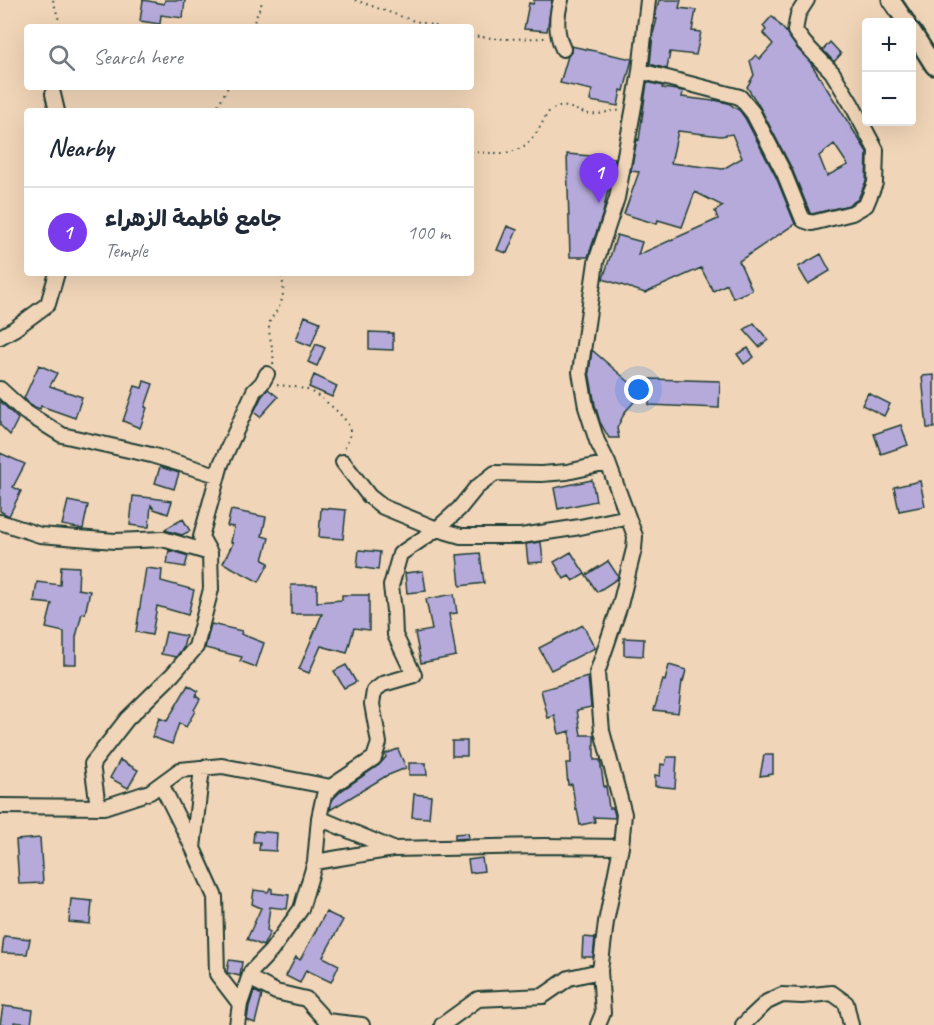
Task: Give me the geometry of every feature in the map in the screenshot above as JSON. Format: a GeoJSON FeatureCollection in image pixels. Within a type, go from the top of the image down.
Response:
{"type":"FeatureCollection","features":[{"type":"Feature","properties":{"kind":"street"},"geometry":{"type":"LineString","coordinates":[[560,42],[558,7],[561,0]]}},
{"type":"Feature","properties":{"kind":"street"},"geometry":{"type":"LineString","coordinates":[[598,1025],[603,1013],[600,971],[606,922],[621,847],[624,814],[602,731],[597,673],[620,605],[635,536],[608,463],[597,441],[586,407],[580,372],[597,262],[617,198],[633,112],[648,0]]}},
{"type":"Feature","properties":{"kind":"street"},"geometry":{"type":"LineString","coordinates":[[640,72],[740,97],[753,113],[784,173],[804,220],[812,223],[852,213],[866,205],[875,183],[876,150],[832,72],[804,44],[795,31],[798,14],[807,0]]}},
{"type":"Feature","properties":{"kind":"street"},"geometry":{"type":"LineString","coordinates":[[891,0],[903,18]]}},
{"type":"Feature","properties":{"kind":"street"},"geometry":{"type":"LineString","coordinates":[[916,37],[934,66]]}},
{"type":"Feature","properties":{"kind":"street"},"geometry":{"type":"LineString","coordinates":[[53,94],[56,108]]}},
{"type":"Feature","properties":{"kind":"street"},"geometry":{"type":"LineString","coordinates":[[0,338],[48,304],[56,276]]}},
{"type":"Feature","properties":{"kind":"street"},"geometry":{"type":"LineString","coordinates":[[98,807],[92,764],[127,719],[173,674],[196,647],[211,589],[210,553],[201,537],[220,464],[254,391],[265,379]]}},
{"type":"Feature","properties":{"kind":"street"},"geometry":{"type":"LineString","coordinates":[[0,389],[25,412],[62,435],[151,455],[217,475]]}},
{"type":"Feature","properties":{"kind":"street"},"geometry":{"type":"LineString","coordinates":[[342,459],[369,496],[383,507],[437,529],[461,536],[521,536],[628,517]]}},
{"type":"Feature","properties":{"kind":"street"},"geometry":{"type":"LineString","coordinates":[[237,1025],[240,1004],[251,972],[272,951],[301,909],[315,862],[319,818],[324,795],[374,758],[379,743],[372,704],[374,691],[384,684],[414,675],[395,635],[391,586],[400,554],[437,529],[459,509],[476,488],[495,473],[567,472],[608,463]]}},
{"type":"Feature","properties":{"kind":"street"},"geometry":{"type":"LineString","coordinates":[[0,522],[40,535],[115,541],[163,539],[210,553]]}},
{"type":"Feature","properties":{"kind":"street"},"geometry":{"type":"LineString","coordinates":[[0,806],[104,807],[150,792],[180,770],[222,766],[331,788]]}},
{"type":"Feature","properties":{"kind":"street"},"geometry":{"type":"LineString","coordinates":[[193,848],[202,768]]}},
{"type":"Feature","properties":{"kind":"street"},"geometry":{"type":"LineString","coordinates":[[161,784],[214,897],[216,974],[240,1004]]}},
{"type":"Feature","properties":{"kind":"street"},"geometry":{"type":"LineString","coordinates":[[319,818],[393,849]]}},
{"type":"Feature","properties":{"kind":"street"},"geometry":{"type":"LineString","coordinates":[[315,862],[393,849],[621,847]]}},
{"type":"Feature","properties":{"kind":"street"},"geometry":{"type":"LineString","coordinates":[[442,1025],[478,999],[543,996],[569,978],[600,971]]}},
{"type":"Feature","properties":{"kind":"street"},"geometry":{"type":"LineString","coordinates":[[249,978],[276,992],[306,999],[326,1021],[362,1025]]}},
{"type":"Feature","properties":{"kind":"street"},"geometry":{"type":"LineString","coordinates":[[743,1025],[767,1002],[782,995],[832,993],[846,1003],[851,1025]]}},
{"type":"Feature","properties":{"kind":"path"},"geometry":{"type":"LineString","coordinates":[[53,0],[60,24]]}},
{"type":"Feature","properties":{"kind":"path"},"geometry":{"type":"LineString","coordinates":[[253,24],[263,0]]}},
{"type":"Feature","properties":{"kind":"path"},"geometry":{"type":"LineString","coordinates":[[355,0],[428,24]]}},
{"type":"Feature","properties":{"kind":"path"},"geometry":{"type":"LineString","coordinates":[[474,36],[504,39],[550,38],[560,42]]}},
{"type":"Feature","properties":{"kind":"path"},"geometry":{"type":"LineString","coordinates":[[218,108],[226,90]]}},
{"type":"Feature","properties":{"kind":"path"},"geometry":{"type":"LineString","coordinates":[[474,152],[515,152],[534,137],[551,109],[558,107],[574,108],[587,114],[602,114],[617,110],[633,112]]}},
{"type":"Feature","properties":{"kind":"path"},"geometry":{"type":"LineString","coordinates":[[281,276],[283,294],[279,308],[270,320],[269,329],[274,356],[273,364],[265,379],[309,391],[326,401],[346,422],[350,430],[342,459]]}},
{"type":"Feature","properties":{"kind":"building"},"geometry":{"type":"Polygon","coordinates":[[[143,0],[164,4],[165,0],[185,0],[183,18],[161,15],[160,24],[140,21],[143,0]]]}},
{"type":"Feature","properties":{"kind":"building"},"geometry":{"type":"Polygon","coordinates":[[[534,0],[552,0],[547,31],[524,29],[529,3],[533,4],[534,0]]]}},
{"type":"Feature","properties":{"kind":"building"},"geometry":{"type":"Polygon","coordinates":[[[659,0],[681,0],[679,8],[696,10],[692,31],[701,32],[696,55],[670,52],[667,69],[650,64],[659,0]]]}},
{"type":"Feature","properties":{"kind":"building"},"geometry":{"type":"Polygon","coordinates":[[[772,16],[786,32],[810,62],[867,152],[866,181],[858,199],[849,205],[810,213],[792,169],[747,87],[754,75],[750,61],[756,55],[760,59],[773,44],[763,33],[766,30],[763,26],[772,16]],[[834,144],[819,156],[827,176],[848,165],[834,144]]]}},
{"type":"Feature","properties":{"kind":"building"},"geometry":{"type":"Polygon","coordinates":[[[830,42],[841,54],[834,62],[823,50],[830,42]]]}},
{"type":"Feature","properties":{"kind":"building"},"geometry":{"type":"Polygon","coordinates":[[[571,46],[632,59],[618,106],[590,101],[592,90],[560,83],[568,56],[572,51],[571,46]]]}},
{"type":"Feature","properties":{"kind":"building"},"geometry":{"type":"Polygon","coordinates":[[[647,82],[663,86],[662,88],[683,91],[682,97],[728,103],[740,111],[776,177],[795,224],[739,261],[752,290],[733,298],[727,284],[713,291],[701,268],[645,293],[603,279],[617,235],[642,242],[638,255],[718,219],[715,211],[723,206],[695,192],[682,227],[658,220],[657,224],[624,214],[639,172],[631,171],[637,139],[639,140],[647,82]],[[678,131],[671,163],[723,169],[742,158],[732,134],[721,136],[678,131]]]}},
{"type":"Feature","properties":{"kind":"building"},"geometry":{"type":"Polygon","coordinates":[[[567,154],[615,158],[603,213],[588,257],[570,257],[567,154]]]}},
{"type":"Feature","properties":{"kind":"building"},"geometry":{"type":"Polygon","coordinates":[[[507,226],[517,230],[507,253],[497,250],[507,226]]]}},
{"type":"Feature","properties":{"kind":"building"},"geometry":{"type":"Polygon","coordinates":[[[821,254],[830,271],[808,284],[798,267],[821,254]]]}},
{"type":"Feature","properties":{"kind":"building"},"geometry":{"type":"Polygon","coordinates":[[[305,316],[320,322],[311,346],[296,340],[305,316]]]}},
{"type":"Feature","properties":{"kind":"building"},"geometry":{"type":"Polygon","coordinates":[[[754,323],[768,340],[759,347],[744,330],[754,323]]]}},
{"type":"Feature","properties":{"kind":"building"},"geometry":{"type":"Polygon","coordinates":[[[369,332],[393,333],[393,350],[369,349],[369,332]]]}},
{"type":"Feature","properties":{"kind":"building"},"geometry":{"type":"Polygon","coordinates":[[[316,344],[325,348],[317,366],[308,362],[316,344]]]}},
{"type":"Feature","properties":{"kind":"building"},"geometry":{"type":"Polygon","coordinates":[[[748,348],[754,357],[744,364],[737,354],[748,348]]]}},
{"type":"Feature","properties":{"kind":"building"},"geometry":{"type":"Polygon","coordinates":[[[592,350],[642,393],[625,412],[617,428],[619,438],[609,438],[600,422],[589,372],[592,350]]]}},
{"type":"Feature","properties":{"kind":"building"},"geometry":{"type":"Polygon","coordinates":[[[39,365],[57,373],[50,386],[82,397],[75,418],[41,406],[40,409],[30,405],[24,398],[39,365]]]}},
{"type":"Feature","properties":{"kind":"building"},"geometry":{"type":"Polygon","coordinates":[[[314,375],[337,386],[332,397],[309,387],[314,375]]]}},
{"type":"Feature","properties":{"kind":"building"},"geometry":{"type":"Polygon","coordinates":[[[934,375],[934,428],[927,428],[922,376],[934,375]]]}},
{"type":"Feature","properties":{"kind":"building"},"geometry":{"type":"Polygon","coordinates":[[[650,379],[720,381],[719,408],[649,405],[650,379]]]}},
{"type":"Feature","properties":{"kind":"building"},"geometry":{"type":"Polygon","coordinates":[[[144,381],[153,384],[140,428],[123,421],[135,386],[142,388],[144,381]]]}},
{"type":"Feature","properties":{"kind":"building"},"geometry":{"type":"Polygon","coordinates":[[[268,389],[278,397],[260,417],[254,412],[268,389]]]}},
{"type":"Feature","properties":{"kind":"building"},"geometry":{"type":"Polygon","coordinates":[[[868,393],[890,404],[884,416],[862,405],[868,393]]]}},
{"type":"Feature","properties":{"kind":"building"},"geometry":{"type":"Polygon","coordinates":[[[0,401],[18,419],[10,435],[0,425],[0,401]]]}},
{"type":"Feature","properties":{"kind":"building"},"geometry":{"type":"Polygon","coordinates":[[[901,425],[908,445],[881,454],[874,434],[901,425]]]}},
{"type":"Feature","properties":{"kind":"building"},"geometry":{"type":"Polygon","coordinates":[[[0,453],[25,464],[13,487],[21,491],[9,516],[0,511],[0,453]]]}},
{"type":"Feature","properties":{"kind":"building"},"geometry":{"type":"Polygon","coordinates":[[[160,467],[179,473],[174,489],[155,483],[160,467]]]}},
{"type":"Feature","properties":{"kind":"building"},"geometry":{"type":"Polygon","coordinates":[[[592,480],[596,501],[558,509],[554,488],[592,480]]]}},
{"type":"Feature","properties":{"kind":"building"},"geometry":{"type":"Polygon","coordinates":[[[920,481],[925,506],[899,511],[894,487],[920,481]]]}},
{"type":"Feature","properties":{"kind":"building"},"geometry":{"type":"Polygon","coordinates":[[[133,496],[172,501],[168,514],[154,509],[151,505],[149,527],[130,525],[133,496]]]}},
{"type":"Feature","properties":{"kind":"building"},"geometry":{"type":"Polygon","coordinates":[[[68,501],[88,505],[83,529],[62,525],[68,501]]]}},
{"type":"Feature","properties":{"kind":"building"},"geometry":{"type":"Polygon","coordinates":[[[321,508],[346,510],[343,539],[319,537],[321,508]]]}},
{"type":"Feature","properties":{"kind":"building"},"geometry":{"type":"Polygon","coordinates":[[[231,510],[266,517],[262,536],[269,538],[263,560],[269,563],[259,582],[223,563],[233,543],[231,542],[234,527],[227,526],[231,510]]]}},
{"type":"Feature","properties":{"kind":"building"},"geometry":{"type":"Polygon","coordinates":[[[183,519],[190,531],[182,535],[165,530],[165,529],[183,519]]]}},
{"type":"Feature","properties":{"kind":"building"},"geometry":{"type":"Polygon","coordinates":[[[541,542],[543,562],[528,563],[526,544],[541,542]]]}},
{"type":"Feature","properties":{"kind":"building"},"geometry":{"type":"Polygon","coordinates":[[[169,550],[188,556],[185,567],[167,564],[169,550]]]}},
{"type":"Feature","properties":{"kind":"building"},"geometry":{"type":"Polygon","coordinates":[[[359,550],[380,552],[378,570],[357,567],[359,550]]]}},
{"type":"Feature","properties":{"kind":"building"},"geometry":{"type":"Polygon","coordinates":[[[571,552],[585,574],[573,581],[569,576],[564,579],[554,562],[571,552]]]}},
{"type":"Feature","properties":{"kind":"building"},"geometry":{"type":"Polygon","coordinates":[[[480,553],[484,583],[460,586],[457,555],[480,553]]]}},
{"type":"Feature","properties":{"kind":"building"},"geometry":{"type":"Polygon","coordinates":[[[608,561],[618,576],[617,579],[597,592],[586,575],[608,561]]]}},
{"type":"Feature","properties":{"kind":"building"},"geometry":{"type":"Polygon","coordinates":[[[61,566],[79,567],[78,589],[90,591],[85,614],[82,613],[76,637],[76,664],[64,664],[64,632],[46,628],[52,604],[34,602],[37,582],[60,585],[61,566]]]}},
{"type":"Feature","properties":{"kind":"building"},"geometry":{"type":"Polygon","coordinates":[[[146,568],[162,570],[161,581],[194,590],[188,615],[157,606],[152,635],[136,632],[146,568]]]}},
{"type":"Feature","properties":{"kind":"building"},"geometry":{"type":"Polygon","coordinates":[[[423,571],[426,591],[407,593],[405,573],[423,571]]]}},
{"type":"Feature","properties":{"kind":"building"},"geometry":{"type":"Polygon","coordinates":[[[291,585],[317,585],[317,602],[342,600],[342,595],[369,595],[369,630],[354,628],[347,653],[321,646],[309,673],[299,669],[322,614],[291,614],[291,585]]]}},
{"type":"Feature","properties":{"kind":"building"},"geometry":{"type":"Polygon","coordinates":[[[454,594],[457,613],[449,614],[456,656],[421,663],[415,633],[432,630],[426,599],[454,594]]]}},
{"type":"Feature","properties":{"kind":"building"},"geometry":{"type":"Polygon","coordinates":[[[211,624],[242,631],[241,634],[264,643],[256,667],[240,661],[242,657],[205,648],[211,624]]]}},
{"type":"Feature","properties":{"kind":"building"},"geometry":{"type":"Polygon","coordinates":[[[583,625],[595,648],[551,670],[539,648],[583,625]]]}},
{"type":"Feature","properties":{"kind":"building"},"geometry":{"type":"Polygon","coordinates":[[[166,632],[186,636],[183,648],[176,657],[161,654],[166,632]]]}},
{"type":"Feature","properties":{"kind":"building"},"geometry":{"type":"Polygon","coordinates":[[[624,638],[644,639],[643,656],[624,655],[624,638]]]}},
{"type":"Feature","properties":{"kind":"building"},"geometry":{"type":"Polygon","coordinates":[[[346,665],[356,682],[344,688],[334,671],[346,665]]]}},
{"type":"Feature","properties":{"kind":"building"},"geometry":{"type":"Polygon","coordinates":[[[669,665],[686,670],[682,681],[678,713],[654,710],[669,665]]]}},
{"type":"Feature","properties":{"kind":"building"},"geometry":{"type":"Polygon","coordinates":[[[588,677],[591,707],[577,710],[581,735],[594,735],[594,760],[600,760],[609,808],[613,808],[615,818],[594,817],[595,822],[580,825],[572,784],[568,785],[566,763],[571,763],[570,731],[559,734],[555,716],[548,718],[541,690],[588,677]]]}},
{"type":"Feature","properties":{"kind":"building"},"geometry":{"type":"Polygon","coordinates":[[[188,685],[198,691],[196,696],[200,699],[186,727],[179,723],[172,744],[152,737],[159,718],[167,721],[188,685]]]}},
{"type":"Feature","properties":{"kind":"building"},"geometry":{"type":"Polygon","coordinates":[[[452,741],[467,741],[467,756],[452,756],[452,741]]]}},
{"type":"Feature","properties":{"kind":"building"},"geometry":{"type":"Polygon","coordinates":[[[398,749],[406,768],[386,776],[330,810],[332,800],[341,791],[379,765],[386,757],[385,754],[398,749]]]}},
{"type":"Feature","properties":{"kind":"building"},"geometry":{"type":"Polygon","coordinates":[[[764,755],[773,755],[773,774],[760,776],[764,755]]]}},
{"type":"Feature","properties":{"kind":"building"},"geometry":{"type":"Polygon","coordinates":[[[667,757],[677,757],[675,788],[655,786],[655,775],[660,776],[661,764],[665,765],[667,757]]]}},
{"type":"Feature","properties":{"kind":"building"},"geometry":{"type":"Polygon","coordinates":[[[120,760],[138,770],[128,788],[110,778],[120,760]]]}},
{"type":"Feature","properties":{"kind":"building"},"geometry":{"type":"Polygon","coordinates":[[[409,763],[426,763],[427,775],[409,775],[409,763]]]}},
{"type":"Feature","properties":{"kind":"building"},"geometry":{"type":"Polygon","coordinates":[[[414,794],[431,796],[429,818],[412,817],[414,794]]]}},
{"type":"Feature","properties":{"kind":"building"},"geometry":{"type":"Polygon","coordinates":[[[254,831],[277,833],[276,851],[259,850],[260,842],[253,842],[254,831]]]}},
{"type":"Feature","properties":{"kind":"building"},"geometry":{"type":"Polygon","coordinates":[[[468,833],[469,838],[455,839],[455,834],[468,833]]]}},
{"type":"Feature","properties":{"kind":"building"},"geometry":{"type":"Polygon","coordinates":[[[40,838],[43,883],[19,884],[16,840],[40,838]]]}},
{"type":"Feature","properties":{"kind":"building"},"geometry":{"type":"Polygon","coordinates":[[[482,858],[484,871],[470,873],[468,860],[482,858]]]}},
{"type":"Feature","properties":{"kind":"building"},"geometry":{"type":"Polygon","coordinates":[[[270,888],[272,893],[289,895],[287,909],[270,907],[267,930],[270,932],[263,946],[247,939],[261,908],[252,904],[254,890],[268,892],[270,888]]]}},
{"type":"Feature","properties":{"kind":"building"},"geometry":{"type":"Polygon","coordinates":[[[71,899],[92,901],[90,924],[69,922],[71,899]]]}},
{"type":"Feature","properties":{"kind":"building"},"geometry":{"type":"Polygon","coordinates":[[[326,912],[343,920],[323,957],[339,965],[331,982],[306,970],[300,983],[286,976],[296,957],[300,960],[326,912]]]}},
{"type":"Feature","properties":{"kind":"building"},"geometry":{"type":"Polygon","coordinates":[[[4,936],[30,939],[27,954],[2,953],[4,936]]]}},
{"type":"Feature","properties":{"kind":"building"},"geometry":{"type":"Polygon","coordinates":[[[583,937],[595,938],[593,957],[582,957],[583,937]]]}},
{"type":"Feature","properties":{"kind":"building"},"geometry":{"type":"Polygon","coordinates":[[[229,960],[242,962],[240,976],[227,972],[229,960]]]}},
{"type":"Feature","properties":{"kind":"building"},"geometry":{"type":"Polygon","coordinates":[[[254,991],[262,995],[255,1023],[247,1020],[254,991]]]}},
{"type":"Feature","properties":{"kind":"building"},"geometry":{"type":"Polygon","coordinates":[[[3,1006],[33,1010],[31,1024],[14,1022],[14,1025],[0,1025],[3,1006]]]}},
{"type":"Feature","properties":{"kind":"place","name":"جامع فاطمة الزهراء"},"geometry":{"type":"Point","coordinates":[599,203]}}]}
